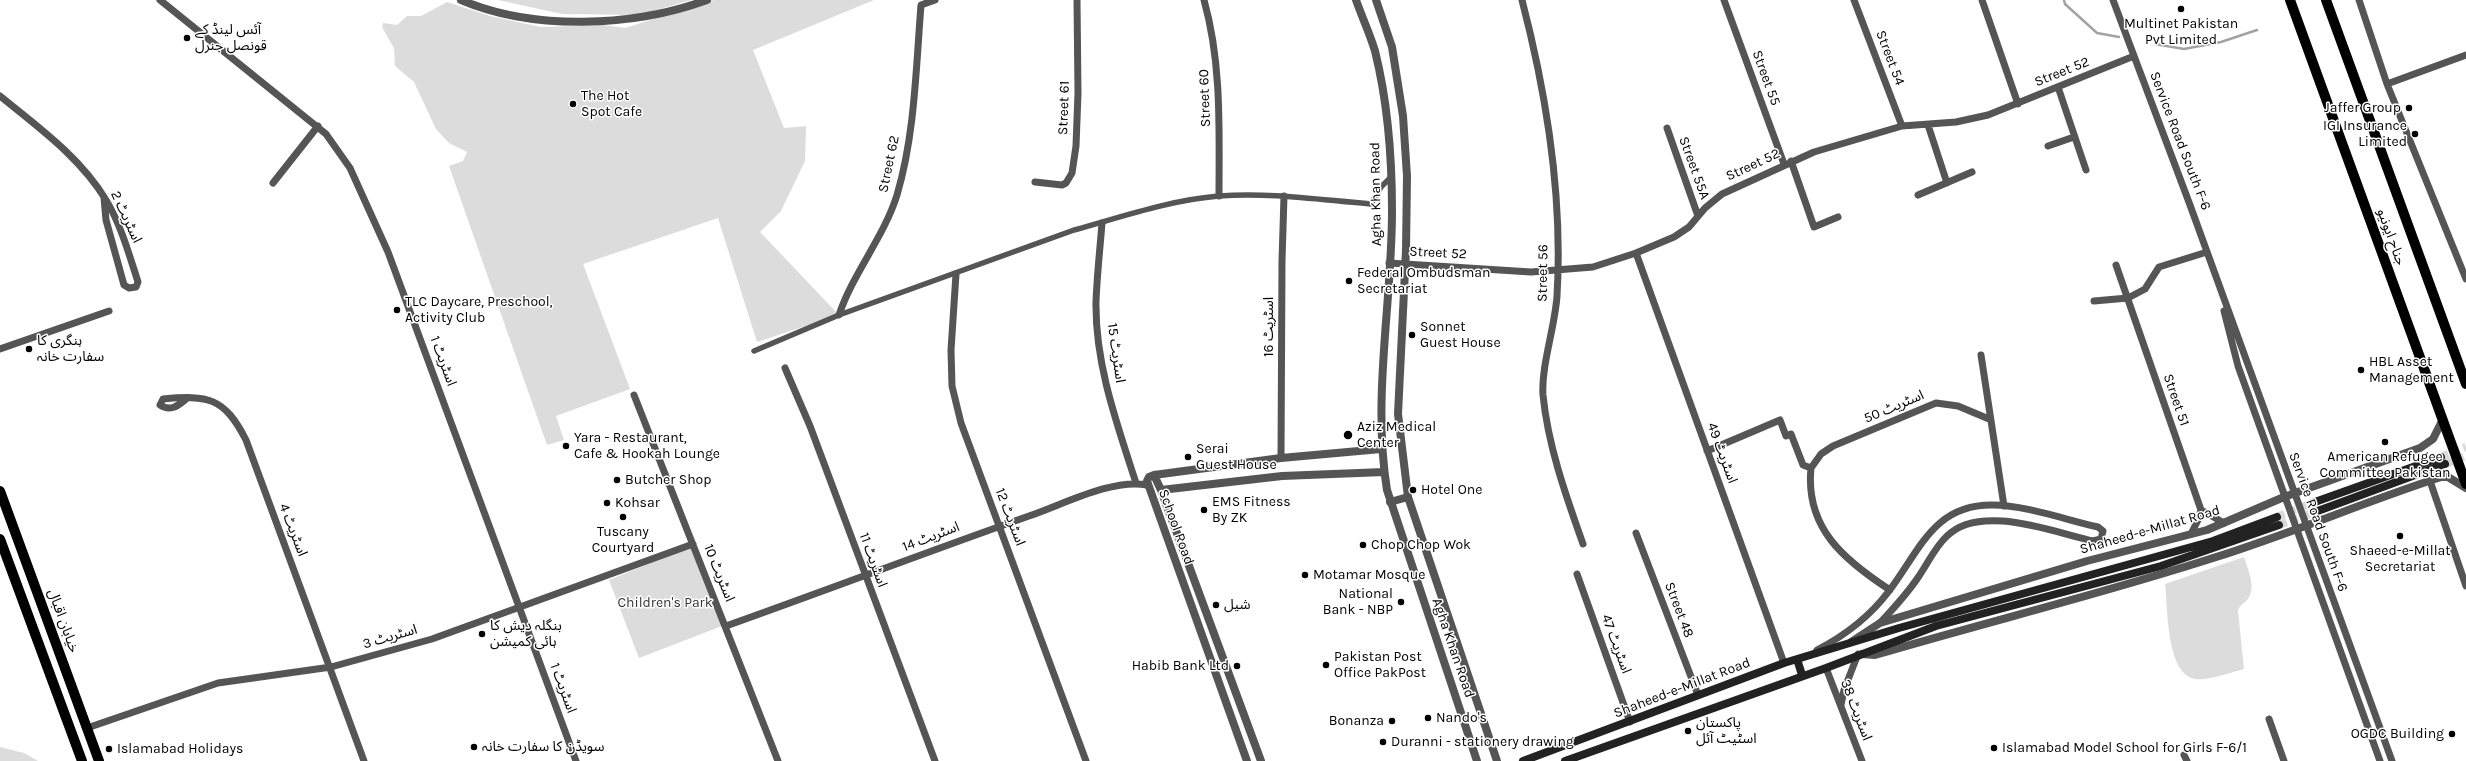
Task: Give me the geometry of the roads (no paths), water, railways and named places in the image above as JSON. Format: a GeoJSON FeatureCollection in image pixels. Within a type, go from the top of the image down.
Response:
{"type":"FeatureCollection","features":[{"type":"Feature","properties":{"kind":"main road","name":"جناح ایونیو"},"geometry":{"type":"LineString","coordinates":[[2290,0],[2466,484]]}},
{"type":"Feature","properties":{"kind":"main road","name":"جناح ایونیو"},"geometry":{"type":"LineString","coordinates":[[2326,0],[2466,384]]}},
{"type":"Feature","properties":{"kind":"main road"},"geometry":{"type":"LineString","coordinates":[[2312,503],[2443,461],[2315,512]]}},
{"type":"Feature","properties":{"kind":"main road","name":"خیابان اقبال"},"geometry":{"type":"LineString","coordinates":[[0,491],[99,761]]}},
{"type":"Feature","properties":{"kind":"main road","name":"Shaheed-e-Millat Road"},"geometry":{"type":"LineString","coordinates":[[1524,761],[1784,663],[2213,541],[2278,521],[2161,566],[1936,626],[1858,654],[1826,668],[1802,675],[1642,732],[1565,761]]}},
{"type":"Feature","properties":{"kind":"main road"},"geometry":{"type":"LineString","coordinates":[[0,539],[82,761]]}},
{"type":"Feature","properties":{"kind":"main road"},"geometry":{"type":"LineString","coordinates":[[1797,659],[1802,675]]}},
{"type":"Feature","properties":{"kind":"main road"},"geometry":{"type":"LineString","coordinates":[[1634,720],[1642,732]]}},
{"type":"Feature","properties":{"kind":"street","name":"اسٹریٹ 1"},"geometry":{"type":"LineString","coordinates":[[160,0],[318,126],[326,134],[350,168],[371,212],[521,608],[576,761]]}},
{"type":"Feature","properties":{"kind":"street"},"geometry":{"type":"LineString","coordinates":[[461,0],[517,16],[554,21],[647,17],[707,0]]}},
{"type":"Feature","properties":{"kind":"street","name":"Street 62"},"geometry":{"type":"LineString","coordinates":[[839,315],[847,294],[897,196],[910,121],[921,5],[935,0]]}},
{"type":"Feature","properties":{"kind":"street","name":"Street 61"},"geometry":{"type":"LineString","coordinates":[[1035,182],[1062,185],[1070,179],[1074,167],[1078,114],[1077,0]]}},
{"type":"Feature","properties":{"kind":"street","name":"Street 60"},"geometry":{"type":"LineString","coordinates":[[1204,0],[1213,36],[1218,74],[1219,196]]}},
{"type":"Feature","properties":{"kind":"street","name":"Agha Khan Road"},"geometry":{"type":"LineString","coordinates":[[1356,0],[1375,51],[1386,116],[1390,178],[1392,212],[1380,414],[1381,449],[1384,472],[1390,502],[1477,761]]}},
{"type":"Feature","properties":{"kind":"street","name":"Agha Khan Road"},"geometry":{"type":"LineString","coordinates":[[1376,0],[1392,48],[1403,116],[1407,176],[1405,264],[1398,414],[1408,497],[1496,761]]}},
{"type":"Feature","properties":{"kind":"street","name":"Street 56"},"geometry":{"type":"LineString","coordinates":[[1522,0],[1540,79],[1552,154],[1556,203],[1557,297],[1544,398],[1556,463],[1583,544]]}},
{"type":"Feature","properties":{"kind":"street","name":"Street 55"},"geometry":{"type":"LineString","coordinates":[[1724,0],[1787,163],[1814,227],[1838,217]]}},
{"type":"Feature","properties":{"kind":"street","name":"Street 54"},"geometry":{"type":"LineString","coordinates":[[1854,0],[1902,126]]}},
{"type":"Feature","properties":{"kind":"street"},"geometry":{"type":"LineString","coordinates":[[1982,0],[2018,104]]}},
{"type":"Feature","properties":{"kind":"street","name":"Service Road South F-6"},"geometry":{"type":"LineString","coordinates":[[2113,0],[2207,252],[2392,761]]}},
{"type":"Feature","properties":{"kind":"street"},"geometry":{"type":"LineString","coordinates":[[2359,0],[2387,84],[2466,279]]}},
{"type":"Feature","properties":{"kind":"street"},"geometry":{"type":"LineString","coordinates":[[2387,84],[2466,55]]}},
{"type":"Feature","properties":{"kind":"street","name":"Street 52"},"geometry":{"type":"LineString","coordinates":[[1389,263],[1531,272],[1557,271],[1593,266],[1636,253],[1674,237],[1689,227],[1698,216],[1722,194],[1787,163],[1838,143],[1902,126],[1928,125],[1988,115],[2134,56]]}},
{"type":"Feature","properties":{"kind":"street"},"geometry":{"type":"LineString","coordinates":[[2058,87],[2086,170]]}},
{"type":"Feature","properties":{"kind":"street","name":"اسٹریٹ 2"},"geometry":{"type":"LineString","coordinates":[[0,96],[74,159],[106,199],[121,232],[138,282],[136,286],[129,288],[124,285],[106,220],[104,198]]}},
{"type":"Feature","properties":{"kind":"street"},"geometry":{"type":"LineString","coordinates":[[1928,125],[1947,183]]}},
{"type":"Feature","properties":{"kind":"street"},"geometry":{"type":"LineString","coordinates":[[273,183],[318,126]]}},
{"type":"Feature","properties":{"kind":"street","name":"Street 55A"},"geometry":{"type":"LineString","coordinates":[[1667,128],[1698,216]]}},
{"type":"Feature","properties":{"kind":"street"},"geometry":{"type":"LineString","coordinates":[[2048,146],[2074,137]]}},
{"type":"Feature","properties":{"kind":"street"},"geometry":{"type":"LineString","coordinates":[[1918,195],[1972,172]]}},
{"type":"Feature","properties":{"kind":"street"},"geometry":{"type":"LineString","coordinates":[[754,351],[839,315],[956,274],[1074,230],[1102,222],[1188,200],[1219,196],[1284,196],[1371,204],[1381,187],[1390,178]]}},
{"type":"Feature","properties":{"kind":"street","name":"اسٹریٹ 16"},"geometry":{"type":"LineString","coordinates":[[1282,458],[1282,261],[1284,196]]}},
{"type":"Feature","properties":{"kind":"street","name":"اسٹریٹ 15"},"geometry":{"type":"LineString","coordinates":[[1102,222],[1096,303],[1102,365],[1112,407],[1136,483]]}},
{"type":"Feature","properties":{"kind":"street"},"geometry":{"type":"LineString","coordinates":[[2094,301],[2128,298],[2144,289],[2159,268],[2207,252]]}},
{"type":"Feature","properties":{"kind":"street","name":"اسٹریٹ 49"},"geometry":{"type":"LineString","coordinates":[[1636,253],[1784,663]]}},
{"type":"Feature","properties":{"kind":"street","name":"Street 51"},"geometry":{"type":"LineString","coordinates":[[2116,265],[2201,510]]}},
{"type":"Feature","properties":{"kind":"street","name":"اسٹریٹ 12"},"geometry":{"type":"LineString","coordinates":[[956,274],[950,350],[952,386],[961,423],[1086,761]]}},
{"type":"Feature","properties":{"kind":"street","name":"Service Road South F-6"},"geometry":{"type":"LineString","coordinates":[[2221,291],[2238,366],[2380,761]]}},
{"type":"Feature","properties":{"kind":"street"},"geometry":{"type":"LineString","coordinates":[[0,349],[109,311]]}},
{"type":"Feature","properties":{"kind":"street"},"geometry":{"type":"LineString","coordinates":[[1981,355],[1989,419],[2004,506]]}},
{"type":"Feature","properties":{"kind":"street","name":"اسٹریٹ 11"},"geometry":{"type":"LineString","coordinates":[[785,368],[810,426],[935,761]]}},
{"type":"Feature","properties":{"kind":"street","name":"اسٹریٹ 10"},"geometry":{"type":"LineString","coordinates":[[634,395],[778,761]]}},
{"type":"Feature","properties":{"kind":"street","name":"اسٹریٹ 4"},"geometry":{"type":"LineString","coordinates":[[186,399],[173,408],[164,408],[160,405],[163,399],[191,396],[213,400],[235,419],[246,440],[331,667],[364,761]]}},
{"type":"Feature","properties":{"kind":"street","name":"اسٹریٹ 50"},"geometry":{"type":"LineString","coordinates":[[1811,468],[1821,454],[1833,446],[1936,403],[1958,406],[1989,419]]}},
{"type":"Feature","properties":{"kind":"street","name":"Shaheed-e-Millat Road"},"geometry":{"type":"LineString","coordinates":[[1850,643],[1880,623],[2087,561],[2191,534],[2224,523],[2284,497],[2420,448],[2433,439],[2442,419]]}},
{"type":"Feature","properties":{"kind":"street"},"geometry":{"type":"LineString","coordinates":[[1708,451],[1780,420],[1786,436],[1792,434],[1803,465],[1811,468],[1809,489],[1813,506],[1832,545],[1865,574],[1890,590]]}},
{"type":"Feature","properties":{"kind":"street","name":"School Road"},"geometry":{"type":"LineString","coordinates":[[1247,761],[1147,485],[1149,477],[1154,475],[1282,458],[1381,449]]}},
{"type":"Feature","properties":{"kind":"street","name":"School Road"},"geometry":{"type":"LineString","coordinates":[[1261,761],[1161,490],[1282,476],[1384,472]]}},
{"type":"Feature","properties":{"kind":"street"},"geometry":{"type":"LineString","coordinates":[[1154,475],[1161,490]]}},
{"type":"Feature","properties":{"kind":"street","name":"Shaheed-e-Millat Road"},"geometry":{"type":"LineString","coordinates":[[1858,654],[1875,655],[1984,623],[2095,595],[2215,558],[2430,481],[2448,477],[2466,488]]}},
{"type":"Feature","properties":{"kind":"street"},"geometry":{"type":"LineString","coordinates":[[2430,481],[2466,586]]}},
{"type":"Feature","properties":{"kind":"street","name":"اسٹریٹ 14"},"geometry":{"type":"LineString","coordinates":[[726,626],[865,576],[965,537],[1109,488],[1136,483],[1147,485]]}},
{"type":"Feature","properties":{"kind":"street"},"geometry":{"type":"LineString","coordinates":[[1147,485],[1161,490]]}},
{"type":"Feature","properties":{"kind":"street"},"geometry":{"type":"LineString","coordinates":[[1390,502],[1408,497]]}},
{"type":"Feature","properties":{"kind":"street"},"geometry":{"type":"LineString","coordinates":[[1807,656],[1839,639],[1880,602],[1890,590],[1922,541],[1944,518],[1968,508],[2004,506],[2098,527],[2102,531],[2102,538],[2093,541],[2002,521],[1988,520],[1969,523],[1946,537],[1912,587],[1880,623]]}},
{"type":"Feature","properties":{"kind":"street"},"geometry":{"type":"LineString","coordinates":[[2191,534],[2199,518],[2201,510],[2224,523]]}},
{"type":"Feature","properties":{"kind":"street","name":"Street 48"},"geometry":{"type":"LineString","coordinates":[[1636,533],[1698,695]]}},
{"type":"Feature","properties":{"kind":"street","name":"اسٹریٹ 3"},"geometry":{"type":"LineString","coordinates":[[87,728],[218,683],[331,667],[432,639],[521,608],[693,544]]}},
{"type":"Feature","properties":{"kind":"street","name":"اسٹریٹ 47"},"geometry":{"type":"LineString","coordinates":[[1577,574],[1634,720]]}},
{"type":"Feature","properties":{"kind":"street"},"geometry":{"type":"LineString","coordinates":[[1841,705],[1844,690],[1858,654]]}},
{"type":"Feature","properties":{"kind":"street","name":"اسٹریٹ 38"},"geometry":{"type":"LineString","coordinates":[[1826,668],[1862,761]]}},
{"type":"Feature","properties":{"kind":"street"},"geometry":{"type":"LineString","coordinates":[[2269,719],[2284,761]]}},
{"type":"Feature","properties":{"kind":"waterway"},"geometry":{"type":"LineString","coordinates":[[2064,0],[2065,4],[2097,33],[2119,37]]}},
{"type":"Feature","properties":{"kind":"waterway"},"geometry":{"type":"LineString","coordinates":[[2155,44],[2184,49],[2221,42],[2257,30]]}},
{"type":"Feature","properties":{"kind":"tunnel"},"geometry":{"type":"LineString","coordinates":[[2441,457],[2466,447]]}},
{"type":"Feature","properties":{"kind":"tunnel"},"geometry":{"type":"LineString","coordinates":[[2445,464],[2466,456]]}},
{"type":"Feature","properties":{"kind":"tunnel"},"geometry":{"type":"LineString","coordinates":[[2277,517],[2312,503]]}},
{"type":"Feature","properties":{"kind":"tunnel"},"geometry":{"type":"LineString","coordinates":[[2279,525],[2315,512]]}},
{"type":"Feature","properties":{"kind":"place","name":"Multinet Pakistan Pvt Limited"},"geometry":{"type":"Point","coordinates":[2181,9]}},
{"type":"Feature","properties":{"kind":"place","name":"آئس لینڈ کے قونصل جنرل"},"geometry":{"type":"Point","coordinates":[187,38]}},
{"type":"Feature","properties":{"kind":"place","name":"The Hot Spot Cafe"},"geometry":{"type":"Point","coordinates":[573,104]}},
{"type":"Feature","properties":{"kind":"place","name":"Jaffer Group"},"geometry":{"type":"Point","coordinates":[2409,108]}},
{"type":"Feature","properties":{"kind":"place","name":"IGI Insurance Limited"},"geometry":{"type":"Point","coordinates":[2415,134]}},
{"type":"Feature","properties":{"kind":"place","name":"Federal Ombudsman Secretariat"},"geometry":{"type":"Point","coordinates":[1349,281]}},
{"type":"Feature","properties":{"kind":"place","name":"TLC Daycare, Preschool, Activity Club"},"geometry":{"type":"Point","coordinates":[397,310]}},
{"type":"Feature","properties":{"kind":"place","name":"Sonnet Guest House"},"geometry":{"type":"Point","coordinates":[1412,335]}},
{"type":"Feature","properties":{"kind":"place","name":"ہنگری کا سفارت خانہ"},"geometry":{"type":"Point","coordinates":[29,349]}},
{"type":"Feature","properties":{"kind":"place","name":"HBL Asset Management"},"geometry":{"type":"Point","coordinates":[2361,370]}},
{"type":"Feature","properties":{"kind":"place","name":"Aziz Medical Center"},"geometry":{"type":"Point","coordinates":[1348,435]}},
{"type":"Feature","properties":{"kind":"place","name":"American Refugee Committee Pakistan"},"geometry":{"type":"Point","coordinates":[2385,442]}},
{"type":"Feature","properties":{"kind":"place","name":"Yara - Restaurant, Cafe & Hookah Lounge"},"geometry":{"type":"Point","coordinates":[566,446]}},
{"type":"Feature","properties":{"kind":"place","name":"Serai Guest House"},"geometry":{"type":"Point","coordinates":[1188,457]}},
{"type":"Feature","properties":{"kind":"place","name":"Butcher Shop"},"geometry":{"type":"Point","coordinates":[617,480]}},
{"type":"Feature","properties":{"kind":"place","name":"Hotel One"},"geometry":{"type":"Point","coordinates":[1413,490]}},
{"type":"Feature","properties":{"kind":"place","name":"Kohsar"},"geometry":{"type":"Point","coordinates":[607,503]}},
{"type":"Feature","properties":{"kind":"place","name":"EMS Fitness By ZK"},"geometry":{"type":"Point","coordinates":[1204,510]}},
{"type":"Feature","properties":{"kind":"place","name":"Tuscany Courtyard"},"geometry":{"type":"Point","coordinates":[623,517]}},
{"type":"Feature","properties":{"kind":"place","name":"Shaeed-e-Millat Secretariat"},"geometry":{"type":"Point","coordinates":[2400,536]}},
{"type":"Feature","properties":{"kind":"place","name":"Chop Chop Wok"},"geometry":{"type":"Point","coordinates":[1363,545]}},
{"type":"Feature","properties":{"kind":"place","name":"Motamar Mosque"},"geometry":{"type":"Point","coordinates":[1305,575]}},
{"type":"Feature","properties":{"kind":"place","name":"National Bank - NBP"},"geometry":{"type":"Point","coordinates":[1401,602]}},
{"type":"Feature","properties":{"kind":"place","name":"شیل"},"geometry":{"type":"Point","coordinates":[1216,605]}},
{"type":"Feature","properties":{"kind":"place","name":"بنگلہ دیش کا ہائی کمیشن"},"geometry":{"type":"Point","coordinates":[482,634]}},
{"type":"Feature","properties":{"kind":"place","name":"Pakistan Post Office PakPost"},"geometry":{"type":"Point","coordinates":[1326,665]}},
{"type":"Feature","properties":{"kind":"place","name":"Habib Bank Ltd"},"geometry":{"type":"Point","coordinates":[1237,666]}},
{"type":"Feature","properties":{"kind":"place","name":"Nando's"},"geometry":{"type":"Point","coordinates":[1428,718]}},
{"type":"Feature","properties":{"kind":"place","name":"Bonanza"},"geometry":{"type":"Point","coordinates":[1392,721]}},
{"type":"Feature","properties":{"kind":"place","name":"پاکستان اسٹیٹ آئل"},"geometry":{"type":"Point","coordinates":[1688,731]}},
{"type":"Feature","properties":{"kind":"place","name":"OGDC Building"},"geometry":{"type":"Point","coordinates":[2452,734]}},
{"type":"Feature","properties":{"kind":"place","name":"Duranni - stationery drawing"},"geometry":{"type":"Point","coordinates":[1383,742]}},
{"type":"Feature","properties":{"kind":"place","name":"سویڈن کا سفارت خانہ"},"geometry":{"type":"Point","coordinates":[474,747]}},
{"type":"Feature","properties":{"kind":"place","name":"Islamabad Model School for Girls F-6/1"},"geometry":{"type":"Point","coordinates":[1994,748]}},
{"type":"Feature","properties":{"kind":"place","name":"Islamabad Holidays"},"geometry":{"type":"Point","coordinates":[109,749]}},
{"type":"Feature","properties":{"kind":"park label","name":"Children's Park"},"geometry":{"type":"Point","coordinates":[665,603]}}]}
